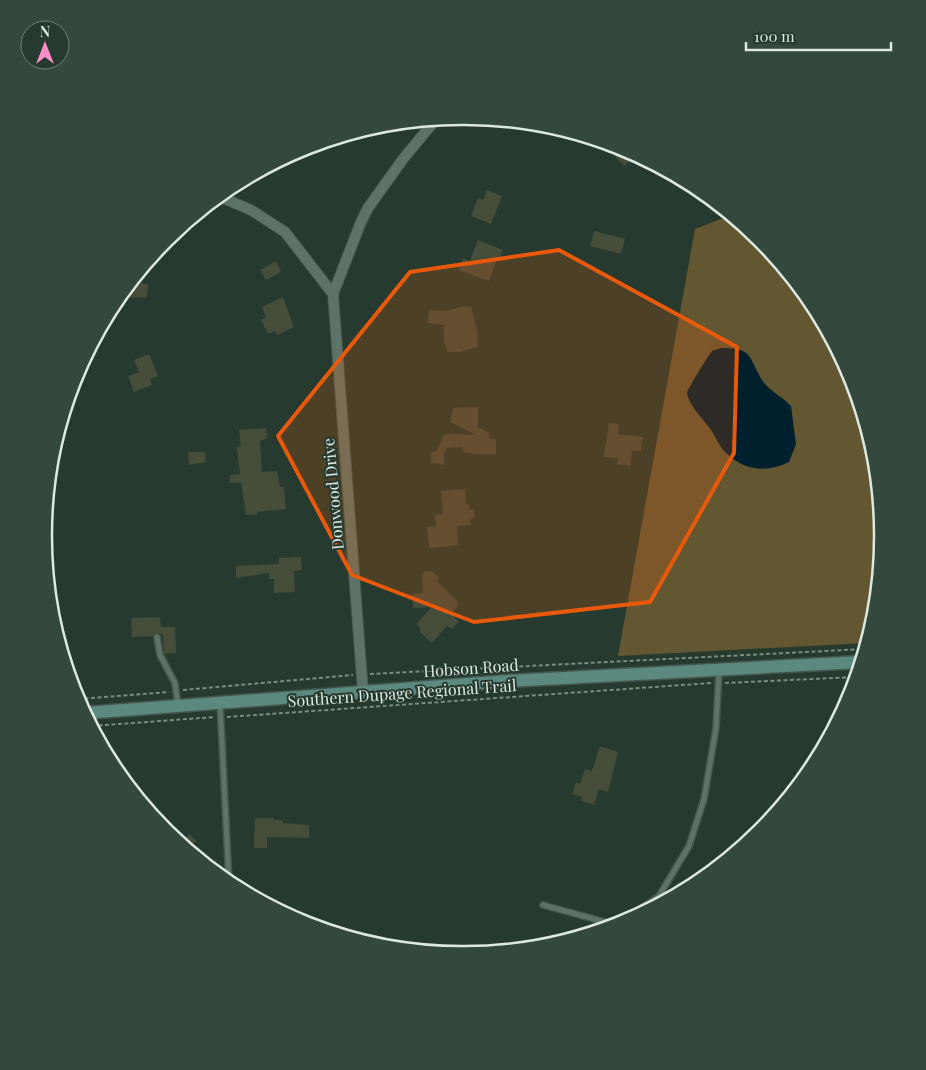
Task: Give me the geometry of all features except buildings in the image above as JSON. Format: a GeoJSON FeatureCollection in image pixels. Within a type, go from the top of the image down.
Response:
{"type":"FeatureCollection","features":[{"type":"Feature","properties":{"kind":"main road","name":"Hobson Road"},"geometry":{"type":"LineString","coordinates":[[93,712],[363,692],[853,662]]}},
{"type":"Feature","properties":{"kind":"street"},"geometry":{"type":"LineString","coordinates":[[333,294],[368,208],[403,159],[431,126]]}},
{"type":"Feature","properties":{"kind":"street"},"geometry":{"type":"LineString","coordinates":[[227,200],[251,210],[285,232],[333,294]]}},
{"type":"Feature","properties":{"kind":"street","name":"Donwood Drive"},"geometry":{"type":"LineString","coordinates":[[333,294],[363,692]]}},
{"type":"Feature","properties":{"kind":"lane"},"geometry":{"type":"LineString","coordinates":[[157,637],[160,655],[172,676],[177,691],[178,706]]}},
{"type":"Feature","properties":{"kind":"lane"},"geometry":{"type":"LineString","coordinates":[[659,896],[689,846],[704,799],[716,728],[719,669]]}},
{"type":"Feature","properties":{"kind":"lane"},"geometry":{"type":"LineString","coordinates":[[220,703],[228,871]]}},
{"type":"Feature","properties":{"kind":"lane"},"geometry":{"type":"LineString","coordinates":[[543,905],[602,921]]}},
{"type":"Feature","properties":{"kind":"path"},"geometry":{"type":"LineString","coordinates":[[375,674],[858,648]]}},
{"type":"Feature","properties":{"kind":"path"},"geometry":{"type":"LineString","coordinates":[[87,698],[354,675]]}},
{"type":"Feature","properties":{"kind":"path"},"geometry":{"type":"LineString","coordinates":[[726,683],[848,677]]}},
{"type":"Feature","properties":{"kind":"path","name":"Southern Dupage Regional Trail"},"geometry":{"type":"LineString","coordinates":[[99,725],[714,683]]}},
{"type":"Feature","properties":{"kind":"highlighted area"},"geometry":{"type":"Polygon","coordinates":[[[559,250],[737,347],[734,453],[650,602],[474,622],[352,575],[278,436],[410,272],[559,250]]]}},
{"type":"Feature","properties":{"kind":"shaded area"},"geometry":{"type":"Polygon","coordinates":[[[724,218],[772,264],[789,285],[819,330],[852,403],[866,455],[873,508],[874,535],[870,589],[859,643],[618,656],[695,229],[724,218]]]}},
{"type":"Feature","properties":{"kind":"water"},"geometry":{"type":"Polygon","coordinates":[[[721,348],[732,348],[749,355],[765,384],[791,406],[796,444],[789,462],[781,466],[764,469],[740,463],[723,449],[693,406],[687,393],[712,351],[721,348]]]}}]}
